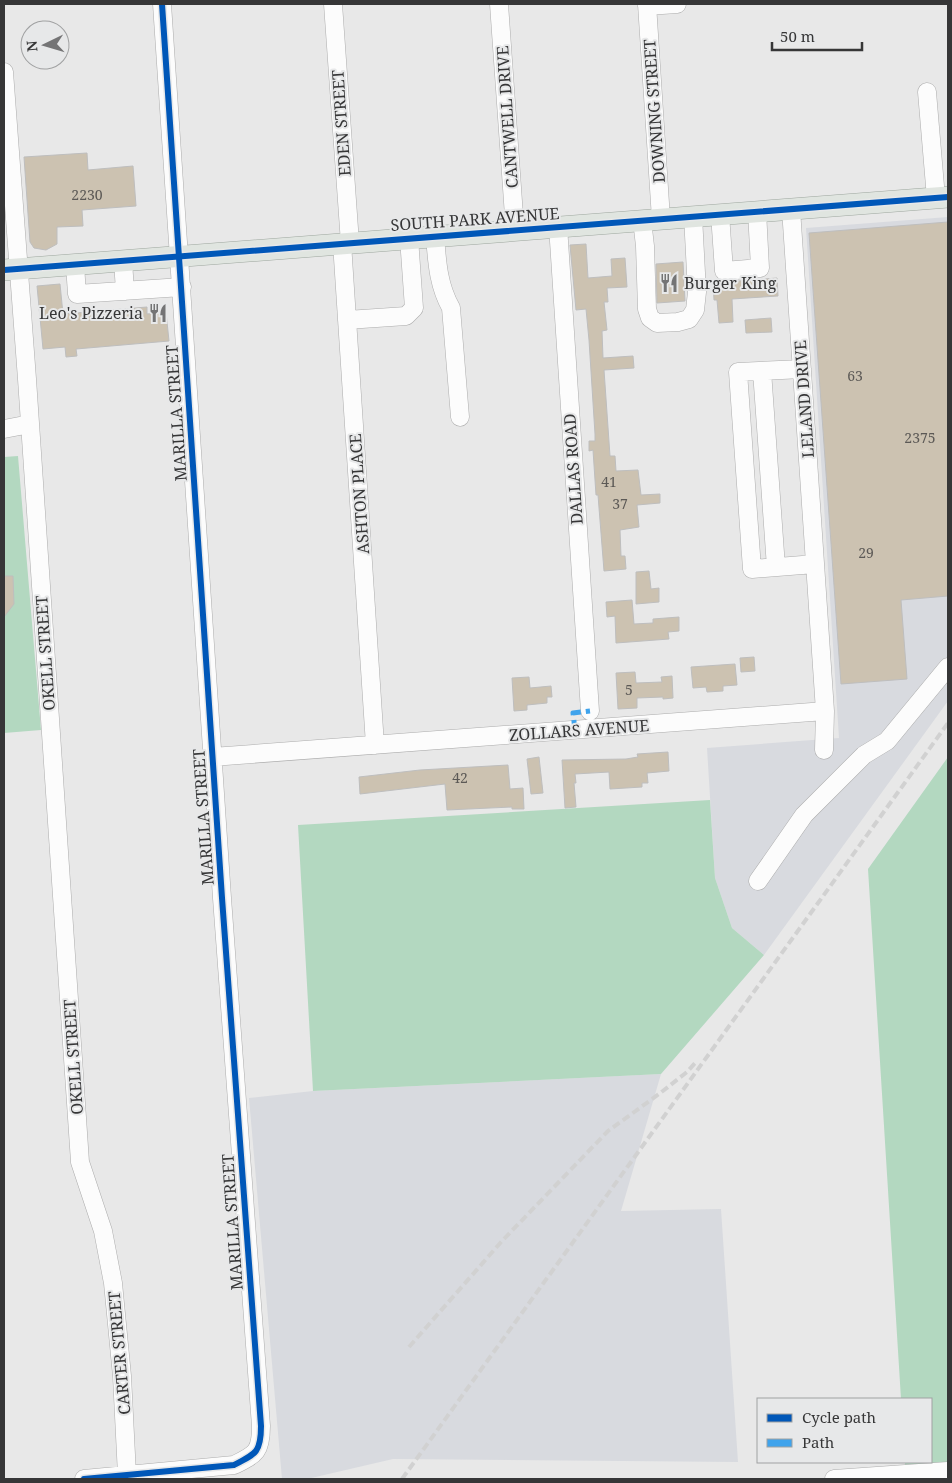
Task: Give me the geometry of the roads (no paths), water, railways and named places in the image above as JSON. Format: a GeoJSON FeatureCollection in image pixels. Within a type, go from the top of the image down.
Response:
{"type":"FeatureCollection","features":[{"type":"Feature","properties":{"kind":"main road","name":"SOUTH PARK AVENUE"},"geometry":{"type":"LineString","coordinates":[[11,270],[558,226],[942,198]]}},
{"type":"Feature","properties":{"kind":"street","name":"MARILLA STREET"},"geometry":{"type":"LineString","coordinates":[[84,1479],[234,1465],[252,1456],[261,1443],[212,757],[162,4]]}},
{"type":"Feature","properties":{"kind":"street","name":"EDEN STREET"},"geometry":{"type":"LineString","coordinates":[[333,4],[346,243]]}},
{"type":"Feature","properties":{"kind":"street","name":"CANTWELL DRIVE"},"geometry":{"type":"LineString","coordinates":[[499,4],[515,230]]}},
{"type":"Feature","properties":{"kind":"street"},"geometry":{"type":"LineString","coordinates":[[647,5],[677,4]]}},
{"type":"Feature","properties":{"kind":"street","name":"DOWNING STREET"},"geometry":{"type":"LineString","coordinates":[[647,5],[652,219],[645,246],[647,309],[650,318],[657,324],[689,319],[695,310],[697,292],[693,216]]}},
{"type":"Feature","properties":{"kind":"street","name":"OKELL STREET"},"geometry":{"type":"LineString","coordinates":[[4,72],[11,270],[30,424],[80,1162],[103,1231]]}},
{"type":"Feature","properties":{"kind":"street"},"geometry":{"type":"LineString","coordinates":[[927,92],[942,198]]}},
{"type":"Feature","properties":{"kind":"street","name":"LELAND DRIVE"},"geometry":{"type":"LineString","coordinates":[[791,209],[825,711]]}},
{"type":"Feature","properties":{"kind":"street"},"geometry":{"type":"LineString","coordinates":[[720,214],[724,271],[760,268],[756,211]]}},
{"type":"Feature","properties":{"kind":"street","name":"DALLAS ROAD"},"geometry":{"type":"LineString","coordinates":[[558,226],[590,711]]}},
{"type":"Feature","properties":{"kind":"street"},"geometry":{"type":"LineString","coordinates":[[435,236],[438,275],[445,297],[451,308],[460,417]]}},
{"type":"Feature","properties":{"kind":"street"},"geometry":{"type":"LineString","coordinates":[[347,320],[406,316],[414,308],[409,238]]}},
{"type":"Feature","properties":{"kind":"street","name":"ASHTON PLACE"},"geometry":{"type":"LineString","coordinates":[[346,243],[347,320],[375,745]]}},
{"type":"Feature","properties":{"kind":"street"},"geometry":{"type":"LineString","coordinates":[[123,261],[125,291]]}},
{"type":"Feature","properties":{"kind":"street"},"geometry":{"type":"LineString","coordinates":[[75,265],[77,294],[182,287]]}},
{"type":"Feature","properties":{"kind":"street"},"geometry":{"type":"LineString","coordinates":[[802,369],[738,372],[752,569],[815,564]]}},
{"type":"Feature","properties":{"kind":"street"},"geometry":{"type":"LineString","coordinates":[[762,371],[776,567]]}},
{"type":"Feature","properties":{"kind":"street"},"geometry":{"type":"LineString","coordinates":[[4,429],[30,424]]}},
{"type":"Feature","properties":{"kind":"street"},"geometry":{"type":"LineString","coordinates":[[758,881],[804,815],[864,756],[887,741],[948,667]]}},
{"type":"Feature","properties":{"kind":"street"},"geometry":{"type":"LineString","coordinates":[[824,750],[825,711]]}},
{"type":"Feature","properties":{"kind":"street","name":"ZOLLARS AVENUE"},"geometry":{"type":"LineString","coordinates":[[212,757],[825,711]]}},
{"type":"Feature","properties":{"kind":"street","name":"CARTER STREET"},"geometry":{"type":"LineString","coordinates":[[103,1231],[113,1283],[122,1376],[127,1475]]}},
{"type":"Feature","properties":{"kind":"street"},"geometry":{"type":"LineString","coordinates":[[834,1479],[948,1471]]}},
{"type":"Feature","properties":{"kind":"railway"},"geometry":{"type":"LineString","coordinates":[[402,1479],[948,723]]}},
{"type":"Feature","properties":{"kind":"railway"},"geometry":{"type":"LineString","coordinates":[[409,1347],[502,1241],[608,1131],[659,1094],[687,1072],[695,1063]]}},
{"type":"Feature","properties":{"kind":"place","name":"Burger King"},"geometry":{"type":"Point","coordinates":[669,283]}},
{"type":"Feature","properties":{"kind":"place","name":"Leo's Pizzeria"},"geometry":{"type":"Point","coordinates":[158,313]}}]}
